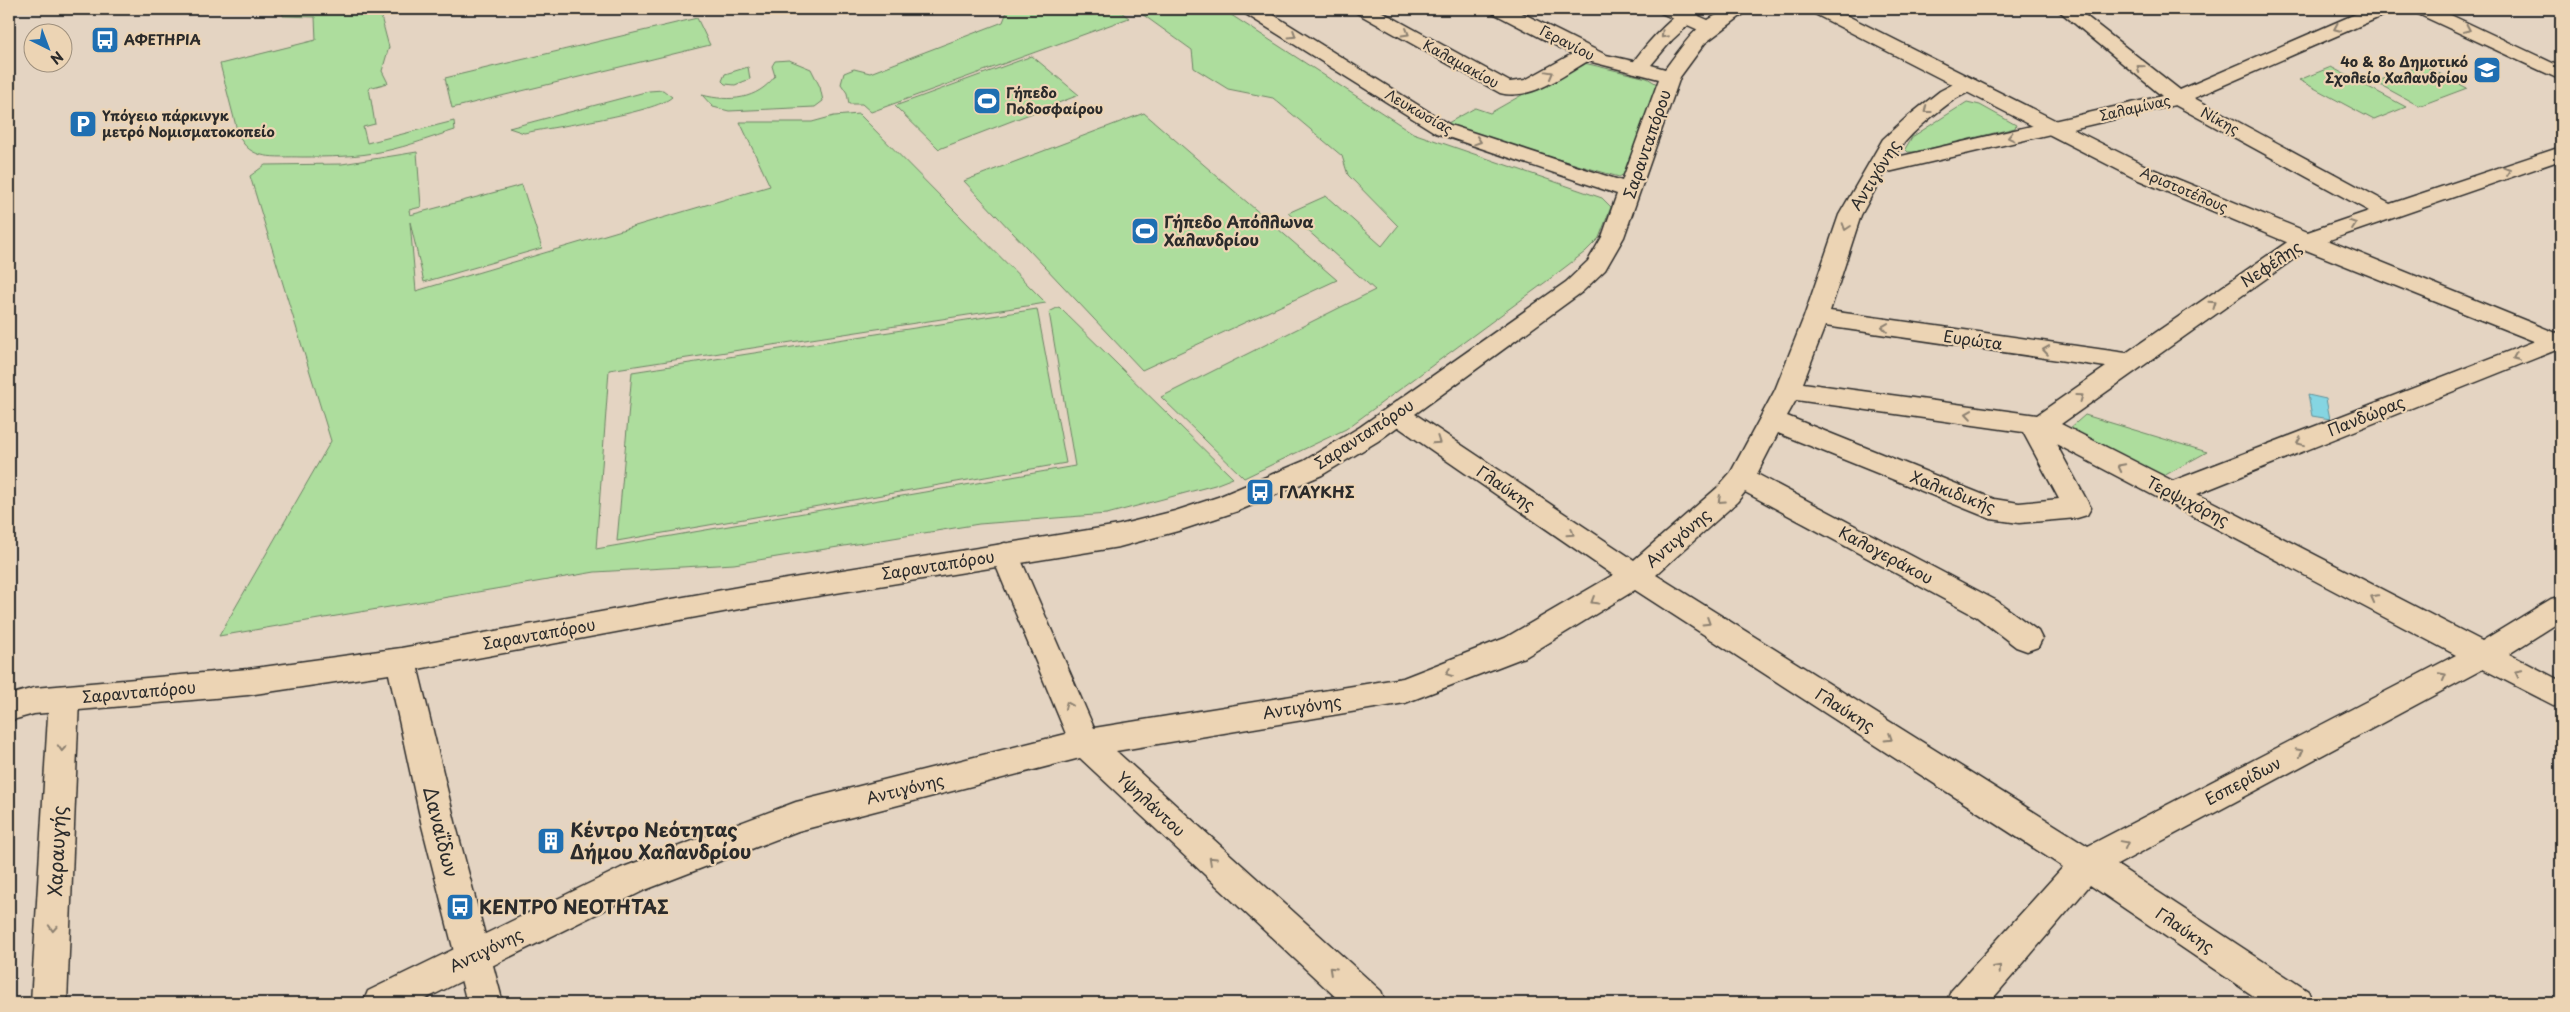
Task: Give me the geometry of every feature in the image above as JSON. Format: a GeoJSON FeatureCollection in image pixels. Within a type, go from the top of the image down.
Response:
{"type":"FeatureCollection","features":[{"type":"Feature","properties":{"kind":"street","name":"Λευκωσίας"},"geometry":{"type":"LineString","coordinates":[[1251,9],[1443,129],[1630,191]]}},
{"type":"Feature","properties":{"kind":"street","name":"Καλαμακίου"},"geometry":{"type":"LineString","coordinates":[[1364,9],[1507,89],[1531,85],[1588,53]]}},
{"type":"Feature","properties":{"kind":"street","name":"Γερανίου"},"geometry":{"type":"LineString","coordinates":[[1500,9],[1600,60],[1639,68]]}},
{"type":"Feature","properties":{"kind":"street","name":"Σαρανταπόρου"},"geometry":{"type":"LineString","coordinates":[[9,708],[34,701],[248,682],[401,660],[714,602],[1119,536],[1178,521],[1228,504],[1312,468],[1369,434],[1574,286],[1597,264],[1606,251],[1630,191],[1670,76],[1685,53],[1710,28],[1741,9]]}},
{"type":"Feature","properties":{"kind":"street","name":"Αριστοτέλους"},"geometry":{"type":"LineString","coordinates":[[1820,9],[2050,128],[2142,172],[2304,241],[2559,341]]}},
{"type":"Feature","properties":{"kind":"street","name":"Νίκης"},"geometry":{"type":"LineString","coordinates":[[2066,9],[2178,98],[2388,212]]}},
{"type":"Feature","properties":{"kind":"street","name":"Σαλαμίνας"},"geometry":{"type":"LineString","coordinates":[[1876,168],[2178,98],[2382,9]]}},
{"type":"Feature","properties":{"kind":"street"},"geometry":{"type":"LineString","coordinates":[[2423,9],[2561,74]]}},
{"type":"Feature","properties":{"kind":"street"},"geometry":{"type":"LineString","coordinates":[[1639,68],[1656,43],[1683,11],[1710,28]]}},
{"type":"Feature","properties":{"kind":"street","name":"Σαρανταπόρου"},"geometry":{"type":"LineString","coordinates":[[1639,68],[1670,76]]}},
{"type":"Feature","properties":{"kind":"street","name":"Αντιγόνης"},"geometry":{"type":"LineString","coordinates":[[381,1003],[473,956],[633,879],[796,817],[1084,743],[1405,690],[1516,647],[1635,576],[1727,495],[1741,478],[1788,390],[1816,317],[1850,215],[1876,168],[1890,144],[1913,122],[1947,95],[1968,84]]}},
{"type":"Feature","properties":{"kind":"street","name":"Νεφέλης"},"geometry":{"type":"LineString","coordinates":[[2036,424],[2304,241],[2561,153]]}},
{"type":"Feature","properties":{"kind":"street","name":"Ευρώτα"},"geometry":{"type":"LineString","coordinates":[[1816,317],[2129,362]]}},
{"type":"Feature","properties":{"kind":"street","name":"Πανδώρας"},"geometry":{"type":"LineString","coordinates":[[2172,493],[2559,341]]}},
{"type":"Feature","properties":{"kind":"street","name":"Τερψιχόρης"},"geometry":{"type":"LineString","coordinates":[[1788,390],[2036,424],[2561,696]]}},
{"type":"Feature","properties":{"kind":"street","name":"Γλαύκης"},"geometry":{"type":"LineString","coordinates":[[1397,414],[1635,576],[2087,864],[2295,1003]]}},
{"type":"Feature","properties":{"kind":"street","name":"Χαλκιδικής"},"geometry":{"type":"LineString","coordinates":[[1772,420],[1991,509],[2019,513],[2076,508],[2036,424]]}},
{"type":"Feature","properties":{"kind":"street","name":"Καλογεράκου"},"geometry":{"type":"LineString","coordinates":[[1741,478],[1987,609],[2027,639]]}},
{"type":"Feature","properties":{"kind":"street","name":"Υψηλάντου"},"geometry":{"type":"LineString","coordinates":[[1005,554],[1084,743],[1368,1003]]}},
{"type":"Feature","properties":{"kind":"street","name":"Εσπερίδων"},"geometry":{"type":"LineString","coordinates":[[1964,1003],[1985,982],[2087,864],[2483,655],[2561,607]]}},
{"type":"Feature","properties":{"kind":"street","name":"Δαναΐδων"},"geometry":{"type":"LineString","coordinates":[[401,660],[439,826],[485,1003]]}},
{"type":"Feature","properties":{"kind":"street","name":"Χαραυγής"},"geometry":{"type":"LineString","coordinates":[[49,1003],[64,699]]}},
{"type":"Feature","properties":{"kind":"green space"},"geometry":{"type":"Polygon","coordinates":[[[282,9],[379,9],[389,47],[382,71],[388,83],[369,88],[375,124],[363,127],[367,143],[454,121],[455,130],[394,149],[354,156],[273,157],[264,156],[249,149],[238,134],[220,64],[316,40],[315,17],[283,16],[282,9]]]}},
{"type":"Feature","properties":{"kind":"green space"},"geometry":{"type":"Polygon","coordinates":[[[1008,9],[1117,9],[1129,18],[871,112],[862,104],[849,104],[847,93],[841,84],[844,73],[854,69],[870,73],[1003,22],[1008,9]]]}},
{"type":"Feature","properties":{"kind":"green space"},"geometry":{"type":"Polygon","coordinates":[[[1135,9],[1222,9],[1413,133],[1602,198],[1611,207],[1599,238],[1585,252],[1551,278],[1346,429],[1244,478],[1161,397],[1375,290],[1288,213],[1326,196],[1382,246],[1398,226],[1348,175],[1342,156],[1273,98],[1228,89],[1194,68],[1192,50],[1135,9]]]}},
{"type":"Feature","properties":{"kind":"green space"},"geometry":{"type":"Polygon","coordinates":[[[697,18],[710,45],[452,108],[445,78],[697,18]]]}},
{"type":"Feature","properties":{"kind":"green space","name":"Γήπεδο Ποδοσφαίρου"},"geometry":{"type":"Polygon","coordinates":[[[1032,56],[1079,95],[939,149],[895,106],[1032,56]]]}},
{"type":"Feature","properties":{"kind":"green space"},"geometry":{"type":"Polygon","coordinates":[[[789,60],[811,69],[820,87],[823,101],[815,107],[729,111],[713,107],[702,95],[733,98],[751,94],[768,84],[775,76],[772,66],[775,61],[789,60]]]}},
{"type":"Feature","properties":{"kind":"green space"},"geometry":{"type":"Polygon","coordinates":[[[1580,62],[1647,78],[1657,84],[1628,172],[1619,177],[1461,131],[1448,123],[1475,108],[1490,113],[1580,62]]]}},
{"type":"Feature","properties":{"kind":"green space"},"geometry":{"type":"Polygon","coordinates":[[[2423,65],[2467,88],[2419,106],[2375,82],[2423,65]]]}},
{"type":"Feature","properties":{"kind":"green space"},"geometry":{"type":"Polygon","coordinates":[[[748,67],[750,79],[735,85],[725,84],[722,81],[725,74],[748,67]]]}},
{"type":"Feature","properties":{"kind":"green space"},"geometry":{"type":"Polygon","coordinates":[[[2331,67],[2406,107],[2374,120],[2299,80],[2331,67]]]}},
{"type":"Feature","properties":{"kind":"green space"},"geometry":{"type":"Polygon","coordinates":[[[663,90],[672,97],[646,109],[524,133],[509,128],[649,91],[663,90]]]}},
{"type":"Feature","properties":{"kind":"green space"},"geometry":{"type":"Polygon","coordinates":[[[1967,102],[1980,105],[2016,125],[2015,128],[1915,152],[1908,152],[1905,149],[1912,137],[1967,102]]]}},
{"type":"Feature","properties":{"kind":"green space","name":"Γήπεδο Απόλλωνα Χαλανδρίου"},"geometry":{"type":"Polygon","coordinates":[[[1144,113],[1337,280],[1142,370],[964,181],[1144,113]]]}},
{"type":"Feature","properties":{"kind":"green space"},"geometry":{"type":"Polygon","coordinates":[[[859,114],[1046,303],[609,370],[596,549],[1075,466],[1049,312],[1059,307],[1233,478],[1215,485],[1107,514],[979,524],[734,564],[595,572],[219,636],[331,441],[250,176],[265,165],[342,164],[417,152],[421,207],[409,210],[410,215],[522,185],[542,248],[424,282],[410,222],[416,291],[770,186],[740,122],[812,122],[834,116],[859,114]]]}},
{"type":"Feature","properties":{"kind":"green space"},"geometry":{"type":"Polygon","coordinates":[[[1037,309],[1066,463],[617,541],[632,372],[1037,309]]]}},
{"type":"Feature","properties":{"kind":"green space"},"geometry":{"type":"Polygon","coordinates":[[[2085,415],[2207,452],[2160,478],[2069,429],[2085,415]]]}},
{"type":"Feature","properties":{"kind":"water"},"geometry":{"type":"Polygon","coordinates":[[[2308,395],[2326,399],[2330,419],[2312,416],[2308,395]]]}},
{"type":"Feature","properties":{"kind":"place","name":"ΑΦΕΤΗΡΙΑ"},"geometry":{"type":"Point","coordinates":[105,40]}},
{"type":"Feature","properties":{"kind":"place","name":"4ο & 8ο Δημοτικό Σχολείο Χαλανδρίου"},"geometry":{"type":"Point","coordinates":[2487,70]}},
{"type":"Feature","properties":{"kind":"place","name":"Γήπεδο Ποδοσφαίρου"},"geometry":{"type":"Point","coordinates":[987,101]}},
{"type":"Feature","properties":{"kind":"place","name":"Υπόγειο πάρκινγκ μετρό Νομισματοκοπείο"},"geometry":{"type":"Point","coordinates":[83,124]}},
{"type":"Feature","properties":{"kind":"place","name":"Γήπεδο Απόλλωνα Χαλανδρίου"},"geometry":{"type":"Point","coordinates":[1145,231]}},
{"type":"Feature","properties":{"kind":"place","name":"ΓΛΑΥΚΗΣ"},"geometry":{"type":"Point","coordinates":[1260,492]}},
{"type":"Feature","properties":{"kind":"place","name":"Κέντρο Νεότητας Δήμου Χαλανδρίου"},"geometry":{"type":"Point","coordinates":[551,841]}},
{"type":"Feature","properties":{"kind":"place","name":"ΚΕΝΤΡΟ ΝΕΟΤΗΤΑΣ"},"geometry":{"type":"Point","coordinates":[460,907]}}]}
